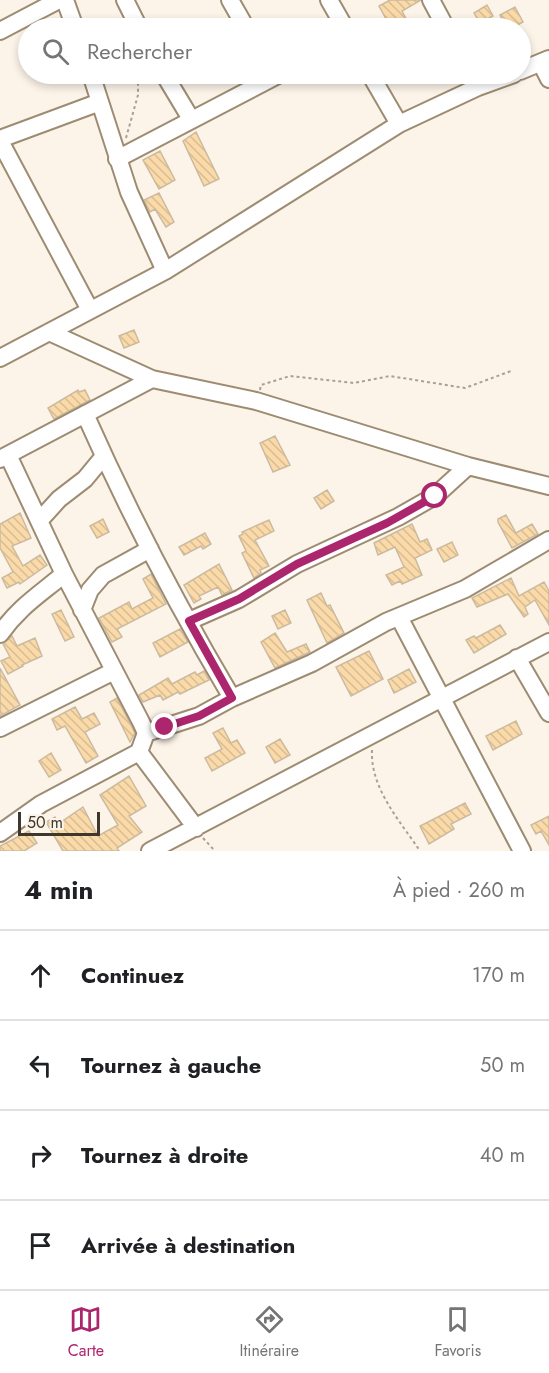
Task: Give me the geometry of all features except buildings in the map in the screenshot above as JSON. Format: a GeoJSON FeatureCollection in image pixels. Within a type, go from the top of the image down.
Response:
{"type":"FeatureCollection","features":[{"type":"Feature","properties":{"kind":"street"},"geometry":{"type":"LineString","coordinates":[[25,18],[59,0]]}},
{"type":"Feature","properties":{"kind":"street"},"geometry":{"type":"LineString","coordinates":[[65,0],[71,18]]}},
{"type":"Feature","properties":{"kind":"street"},"geometry":{"type":"LineString","coordinates":[[125,0],[134,18]]}},
{"type":"Feature","properties":{"kind":"street"},"geometry":{"type":"LineString","coordinates":[[230,0],[240,18]]}},
{"type":"Feature","properties":{"kind":"street"},"geometry":{"type":"LineString","coordinates":[[329,0],[339,18]]}},
{"type":"Feature","properties":{"kind":"street"},"geometry":{"type":"LineString","coordinates":[[431,0],[441,18]]}},
{"type":"Feature","properties":{"kind":"street"},"geometry":{"type":"LineString","coordinates":[[0,31],[18,22]]}},
{"type":"Feature","properties":{"kind":"street"},"geometry":{"type":"LineString","coordinates":[[531,67],[545,61],[549,79]]}},
{"type":"Feature","properties":{"kind":"street"},"geometry":{"type":"LineString","coordinates":[[94,84],[135,208],[165,271]]}},
{"type":"Feature","properties":{"kind":"street"},"geometry":{"type":"LineString","coordinates":[[170,84],[191,119]]}},
{"type":"Feature","properties":{"kind":"street"},"geometry":{"type":"LineString","coordinates":[[117,159],[258,84]]}},
{"type":"Feature","properties":{"kind":"street"},"geometry":{"type":"LineString","coordinates":[[376,84],[399,124]]}},
{"type":"Feature","properties":{"kind":"street"},"geometry":{"type":"LineString","coordinates":[[0,358],[165,271],[399,124],[467,84]]}},
{"type":"Feature","properties":{"kind":"street"},"geometry":{"type":"LineString","coordinates":[[90,310],[0,140],[100,102]]}},
{"type":"Feature","properties":{"kind":"street"},"geometry":{"type":"LineString","coordinates":[[49,332],[152,379],[256,401],[468,466],[549,486]]}},
{"type":"Feature","properties":{"kind":"street"},"geometry":{"type":"LineString","coordinates":[[0,833],[41,804],[139,752],[146,733],[64,574],[40,520],[4,457],[152,379]]}},
{"type":"Feature","properties":{"kind":"street"},"geometry":{"type":"LineString","coordinates":[[85,414],[150,549],[232,698]]}},
{"type":"Feature","properties":{"kind":"street"},"geometry":{"type":"LineString","coordinates":[[40,520],[59,499],[85,480],[104,456]]}},
{"type":"Feature","properties":{"kind":"street"},"geometry":{"type":"LineString","coordinates":[[189,621],[239,599],[297,564],[398,517],[435,496],[468,466]]}},
{"type":"Feature","properties":{"kind":"street"},"geometry":{"type":"LineString","coordinates":[[146,733],[199,716],[232,698],[312,663],[399,617],[465,589],[549,540]]}},
{"type":"Feature","properties":{"kind":"street"},"geometry":{"type":"LineString","coordinates":[[82,610],[90,590],[103,574],[150,549]]}},
{"type":"Feature","properties":{"kind":"street"},"geometry":{"type":"LineString","coordinates":[[0,634],[26,603],[64,574]]}},
{"type":"Feature","properties":{"kind":"street"},"geometry":{"type":"LineString","coordinates":[[399,617],[522,851]]}},
{"type":"Feature","properties":{"kind":"street"},"geometry":{"type":"LineString","coordinates":[[150,851],[549,642]]}},
{"type":"Feature","properties":{"kind":"street"},"geometry":{"type":"LineString","coordinates":[[517,658],[549,713]]}},
{"type":"Feature","properties":{"kind":"street"},"geometry":{"type":"LineString","coordinates":[[0,728],[114,671]]}},
{"type":"Feature","properties":{"kind":"street"},"geometry":{"type":"LineString","coordinates":[[139,752],[196,828]]}},
{"type":"Feature","properties":{"kind":"path"},"geometry":{"type":"LineString","coordinates":[[117,159],[125,144],[138,95],[138,84]]}},
{"type":"Feature","properties":{"kind":"path"},"geometry":{"type":"LineString","coordinates":[[256,401],[261,385],[290,376],[354,383],[390,376],[465,388],[510,371]]}},
{"type":"Feature","properties":{"kind":"path"},"geometry":{"type":"LineString","coordinates":[[373,734],[371,762],[376,783],[420,851]]}},
{"type":"Feature","properties":{"kind":"path"},"geometry":{"type":"LineString","coordinates":[[196,828],[215,851]]}},
{"type":"Feature","properties":{"kind":"route"},"geometry":{"type":"LineString","coordinates":[[165,727],[199,716],[232,698],[189,621],[239,599],[297,564],[387,523],[435,496]]}}]}
